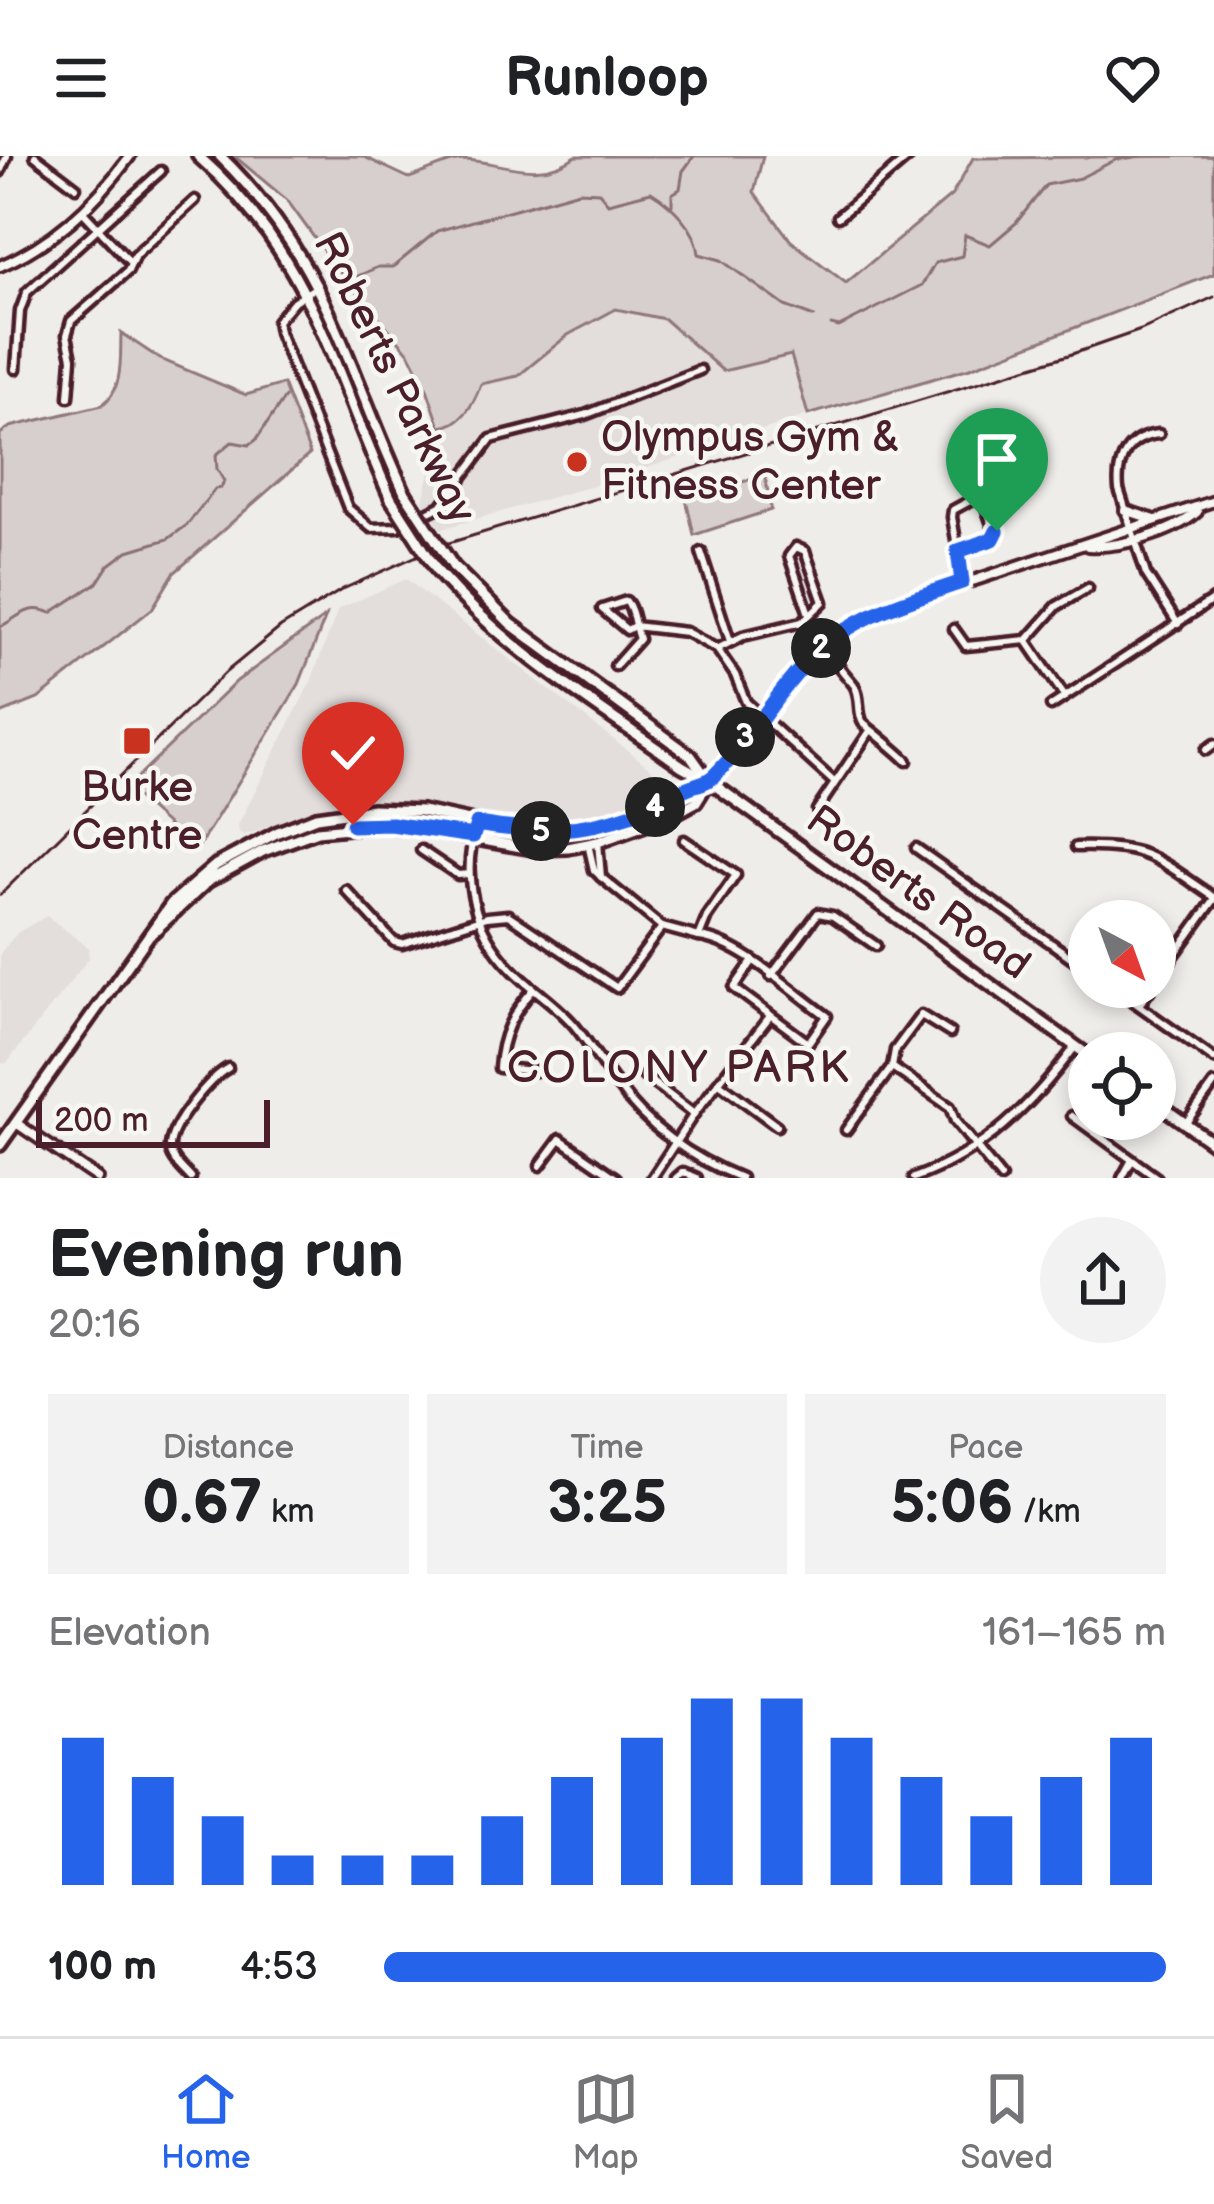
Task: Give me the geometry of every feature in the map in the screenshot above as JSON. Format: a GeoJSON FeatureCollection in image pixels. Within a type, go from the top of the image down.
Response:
{"type":"FeatureCollection","features":[{"type":"Feature","properties":{"kind":"main road","name":"Roberts Parkway"},"geometry":{"type":"LineString","coordinates":[[198,156],[256,217],[305,293],[391,499],[438,572],[518,649],[709,781]]}},
{"type":"Feature","properties":{"kind":"main road","name":"Roberts Parkway"},"geometry":{"type":"LineString","coordinates":[[220,156],[275,218],[319,286],[405,494],[453,566],[511,624],[691,756],[709,781]]}},
{"type":"Feature","properties":{"kind":"main road"},"geometry":{"type":"LineString","coordinates":[[0,1145],[151,933],[185,894],[236,854],[316,817],[352,810],[422,811],[535,831],[592,826],[664,804],[685,788],[709,781]]}},
{"type":"Feature","properties":{"kind":"main road"},"geometry":{"type":"LineString","coordinates":[[185,894],[252,856],[316,831],[391,824],[533,850],[593,843],[686,808],[696,802],[709,781]]}},
{"type":"Feature","properties":{"kind":"main road","name":"Roberts Road"},"geometry":{"type":"LineString","coordinates":[[709,781],[1068,1042]]}},
{"type":"Feature","properties":{"kind":"main road"},"geometry":{"type":"LineString","coordinates":[[1176,1117],[1214,1144]]}},
{"type":"Feature","properties":{"kind":"street"},"geometry":{"type":"LineString","coordinates":[[0,172],[8,156]]}},
{"type":"Feature","properties":{"kind":"street"},"geometry":{"type":"LineString","coordinates":[[35,156],[76,187]]}},
{"type":"Feature","properties":{"kind":"street"},"geometry":{"type":"LineString","coordinates":[[0,266],[42,244],[83,212],[130,156]]}},
{"type":"Feature","properties":{"kind":"street"},"geometry":{"type":"LineString","coordinates":[[838,217],[899,159],[910,156]]}},
{"type":"Feature","properties":{"kind":"street"},"geometry":{"type":"LineString","coordinates":[[16,369],[20,311],[27,292],[161,171]]}},
{"type":"Feature","properties":{"kind":"street"},"geometry":{"type":"LineString","coordinates":[[69,397],[73,358],[67,335],[71,321],[128,271],[130,262],[196,200]]}},
{"type":"Feature","properties":{"kind":"street"},"geometry":{"type":"LineString","coordinates":[[83,212],[130,262]]}},
{"type":"Feature","properties":{"kind":"street"},"geometry":{"type":"LineString","coordinates":[[319,286],[277,321],[348,508],[362,524],[377,530],[410,524],[441,506],[491,439],[585,415],[700,370]]}},
{"type":"Feature","properties":{"kind":"street"},"geometry":{"type":"LineString","coordinates":[[1160,434],[1137,438],[1121,462],[1119,489],[1146,574],[1178,623]]}},
{"type":"Feature","properties":{"kind":"street"},"geometry":{"type":"LineString","coordinates":[[958,551],[996,536],[983,499],[976,497],[953,510],[958,551],[962,582]]}},
{"type":"Feature","properties":{"kind":"street"},"geometry":{"type":"LineString","coordinates":[[709,781],[786,683],[822,648],[870,615],[1079,545],[1189,519],[1214,501]]}},
{"type":"Feature","properties":{"kind":"street"},"geometry":{"type":"LineString","coordinates":[[1133,534],[1156,520],[1203,507]]}},
{"type":"Feature","properties":{"kind":"street"},"geometry":{"type":"LineString","coordinates":[[1125,511],[1156,520]]}},
{"type":"Feature","properties":{"kind":"street"},"geometry":{"type":"LineString","coordinates":[[717,649],[730,641],[802,622],[819,610],[823,602],[805,550],[796,547],[789,556],[809,614]]}},
{"type":"Feature","properties":{"kind":"street"},"geometry":{"type":"LineString","coordinates":[[700,552],[730,641]]}},
{"type":"Feature","properties":{"kind":"street"},"geometry":{"type":"LineString","coordinates":[[954,628],[966,646],[1027,640],[1057,606],[1088,588]]}},
{"type":"Feature","properties":{"kind":"street"},"geometry":{"type":"LineString","coordinates":[[1051,706],[1214,598]]}},
{"type":"Feature","properties":{"kind":"street"},"geometry":{"type":"LineString","coordinates":[[615,666],[638,639],[634,626],[626,601],[602,609],[627,630],[634,626],[686,632],[717,649],[746,702],[834,782]]}},
{"type":"Feature","properties":{"kind":"street"},"geometry":{"type":"LineString","coordinates":[[802,622],[860,695],[860,716],[870,731],[883,736],[907,761]]}},
{"type":"Feature","properties":{"kind":"street"},"geometry":{"type":"LineString","coordinates":[[1027,640],[1065,697]]}},
{"type":"Feature","properties":{"kind":"street"},"geometry":{"type":"LineString","coordinates":[[817,810],[870,731]]}},
{"type":"Feature","properties":{"kind":"street"},"geometry":{"type":"LineString","coordinates":[[1205,750],[1214,745]]}},
{"type":"Feature","properties":{"kind":"street"},"geometry":{"type":"LineString","coordinates":[[477,824],[469,874],[479,921],[502,958],[571,1021],[628,1101],[676,1145],[741,1178]]}},
{"type":"Feature","properties":{"kind":"street"},"geometry":{"type":"LineString","coordinates":[[684,840],[736,875],[699,937]]}},
{"type":"Feature","properties":{"kind":"street"},"geometry":{"type":"LineString","coordinates":[[593,843],[594,870],[662,926],[722,940],[827,1016],[808,1042],[734,988],[752,962]]}},
{"type":"Feature","properties":{"kind":"street"},"geometry":{"type":"LineString","coordinates":[[1076,847],[1123,846],[1149,854],[1214,898],[1176,952]]}},
{"type":"Feature","properties":{"kind":"street"},"geometry":{"type":"LineString","coordinates":[[916,848],[1068,955]]}},
{"type":"Feature","properties":{"kind":"street"},"geometry":{"type":"LineString","coordinates":[[421,850],[458,875],[469,874]]}},
{"type":"Feature","properties":{"kind":"street"},"geometry":{"type":"LineString","coordinates":[[346,890],[394,942],[402,944],[496,914],[508,915],[616,988],[662,926]]}},
{"type":"Feature","properties":{"kind":"street"},"geometry":{"type":"LineString","coordinates":[[771,976],[818,913],[833,916],[876,946]]}},
{"type":"Feature","properties":{"kind":"street"},"geometry":{"type":"LineString","coordinates":[[534,989],[510,1020],[500,1050],[500,1068],[536,1071]]}},
{"type":"Feature","properties":{"kind":"street"},"geometry":{"type":"LineString","coordinates":[[1143,1008],[1214,1059]]}},
{"type":"Feature","properties":{"kind":"street"},"geometry":{"type":"LineString","coordinates":[[845,1130],[892,1067],[896,1050],[921,1015],[950,1033]]}},
{"type":"Feature","properties":{"kind":"street"},"geometry":{"type":"LineString","coordinates":[[652,1178],[694,1114],[770,1016]]}},
{"type":"Feature","properties":{"kind":"street"},"geometry":{"type":"LineString","coordinates":[[914,1178],[977,1148],[1026,1108],[1068,1056]]}},
{"type":"Feature","properties":{"kind":"street"},"geometry":{"type":"LineString","coordinates":[[892,1067],[950,1107],[955,1121],[1001,1178]]}},
{"type":"Feature","properties":{"kind":"street"},"geometry":{"type":"LineString","coordinates":[[191,1178],[174,1160],[170,1145],[212,1077],[228,1068]]}},
{"type":"Feature","properties":{"kind":"street"},"geometry":{"type":"LineString","coordinates":[[644,1076],[694,1114]]}},
{"type":"Feature","properties":{"kind":"street"},"geometry":{"type":"LineString","coordinates":[[718,1082],[777,1126]]}},
{"type":"Feature","properties":{"kind":"street"},"geometry":{"type":"LineString","coordinates":[[1185,1124],[1214,1084]]}},
{"type":"Feature","properties":{"kind":"street"},"geometry":{"type":"LineString","coordinates":[[16,1123],[97,1178]]}},
{"type":"Feature","properties":{"kind":"street"},"geometry":{"type":"LineString","coordinates":[[540,1166],[560,1139],[616,1178]]}},
{"type":"Feature","properties":{"kind":"street"},"geometry":{"type":"LineString","coordinates":[[1105,1140],[1157,1178]]}},
{"type":"Feature","properties":{"kind":"street"},"geometry":{"type":"LineString","coordinates":[[1122,1178],[1132,1160]]}},
{"type":"Feature","properties":{"kind":"street"},"geometry":{"type":"LineString","coordinates":[[676,1178],[683,1172],[697,1178]]}},
{"type":"Feature","properties":{"kind":"shaded area"},"geometry":{"type":"Polygon","coordinates":[[[234,156],[362,156],[409,178],[464,160],[534,170],[576,156],[763,156],[754,192],[791,241],[846,283],[952,195],[973,158],[1214,156],[1214,274],[970,368],[808,415],[791,355],[723,371],[664,319],[616,309],[568,335],[518,376],[481,384],[461,418],[440,427],[410,354],[331,261],[287,200],[234,156]]]}},
{"type":"Feature","properties":{"kind":"shaded area"},"geometry":{"type":"Polygon","coordinates":[[[616,309],[664,319],[705,358],[791,355],[808,415],[592,486],[441,529],[423,501],[440,427],[451,426],[481,384],[518,376],[568,335],[616,309]]]}},
{"type":"Feature","properties":{"kind":"shaded area"},"geometry":{"type":"Polygon","coordinates":[[[121,333],[160,359],[246,395],[283,384],[310,454],[174,573],[152,609],[38,699],[0,714],[0,434],[10,427],[102,405],[117,382],[121,333]]]}},
{"type":"Feature","properties":{"kind":"shaded area"},"geometry":{"type":"Polygon","coordinates":[[[765,475],[771,510],[694,535],[686,499],[765,475]]]}},
{"type":"Feature","properties":{"kind":"shaded area"},"geometry":{"type":"Polygon","coordinates":[[[406,579],[658,774],[655,797],[612,811],[541,818],[370,802],[312,812],[239,833],[238,825],[311,681],[338,609],[406,579]]]}},
{"type":"Feature","properties":{"kind":"shaded area"},"geometry":{"type":"Polygon","coordinates":[[[326,616],[299,684],[196,851],[126,788],[237,681],[326,616]]]}},
{"type":"Feature","properties":{"kind":"shaded area"},"geometry":{"type":"Polygon","coordinates":[[[47,916],[88,947],[89,958],[7,1063],[0,1064],[0,953],[18,932],[47,916]]]}},
{"type":"Feature","properties":{"kind":"waterway"},"geometry":{"type":"LineString","coordinates":[[672,205],[672,194],[680,189],[683,171],[694,156]]}},
{"type":"Feature","properties":{"kind":"waterway"},"geometry":{"type":"LineString","coordinates":[[831,325],[839,327],[922,285],[935,263],[962,256],[965,235],[990,245],[1016,223],[1046,185],[1080,178],[1115,160],[1141,156]]}},
{"type":"Feature","properties":{"kind":"waterway"},"geometry":{"type":"LineString","coordinates":[[342,283],[378,267],[393,267],[437,231],[579,191],[599,192],[608,203],[651,192],[682,218],[699,254],[721,260],[785,306],[814,317]]}},
{"type":"Feature","properties":{"kind":"waterway"},"geometry":{"type":"LineString","coordinates":[[0,627],[31,610],[51,613],[97,583],[108,566],[128,551],[168,539],[187,525],[224,481],[216,455],[232,442],[249,445],[256,440],[285,397]]}},
{"type":"Feature","properties":{"kind":"railway"},"geometry":{"type":"LineString","coordinates":[[0,895],[226,672],[281,627],[343,589],[439,546],[1072,354],[1214,297]]}},
{"type":"Feature","properties":{"kind":"place","name":"Olympus Gym & Fitness Center"},"geometry":{"type":"Point","coordinates":[577,462]}},
{"type":"Feature","properties":{"kind":"place","name":"Burke Centre"},"geometry":{"type":"Point","coordinates":[137,741]}},
{"type":"Feature","properties":{"kind":"district","name":"COLONY PARK"},"geometry":{"type":"Point","coordinates":[679,1068]}},
{"type":"Feature","properties":{"kind":"route"},"geometry":{"type":"LineString","coordinates":[[353,825],[420,826],[473,836],[477,824],[566,830],[620,820],[664,804],[685,788],[709,781],[786,683],[822,648],[870,615],[962,582],[958,551],[993,539],[997,531]]}}]}
